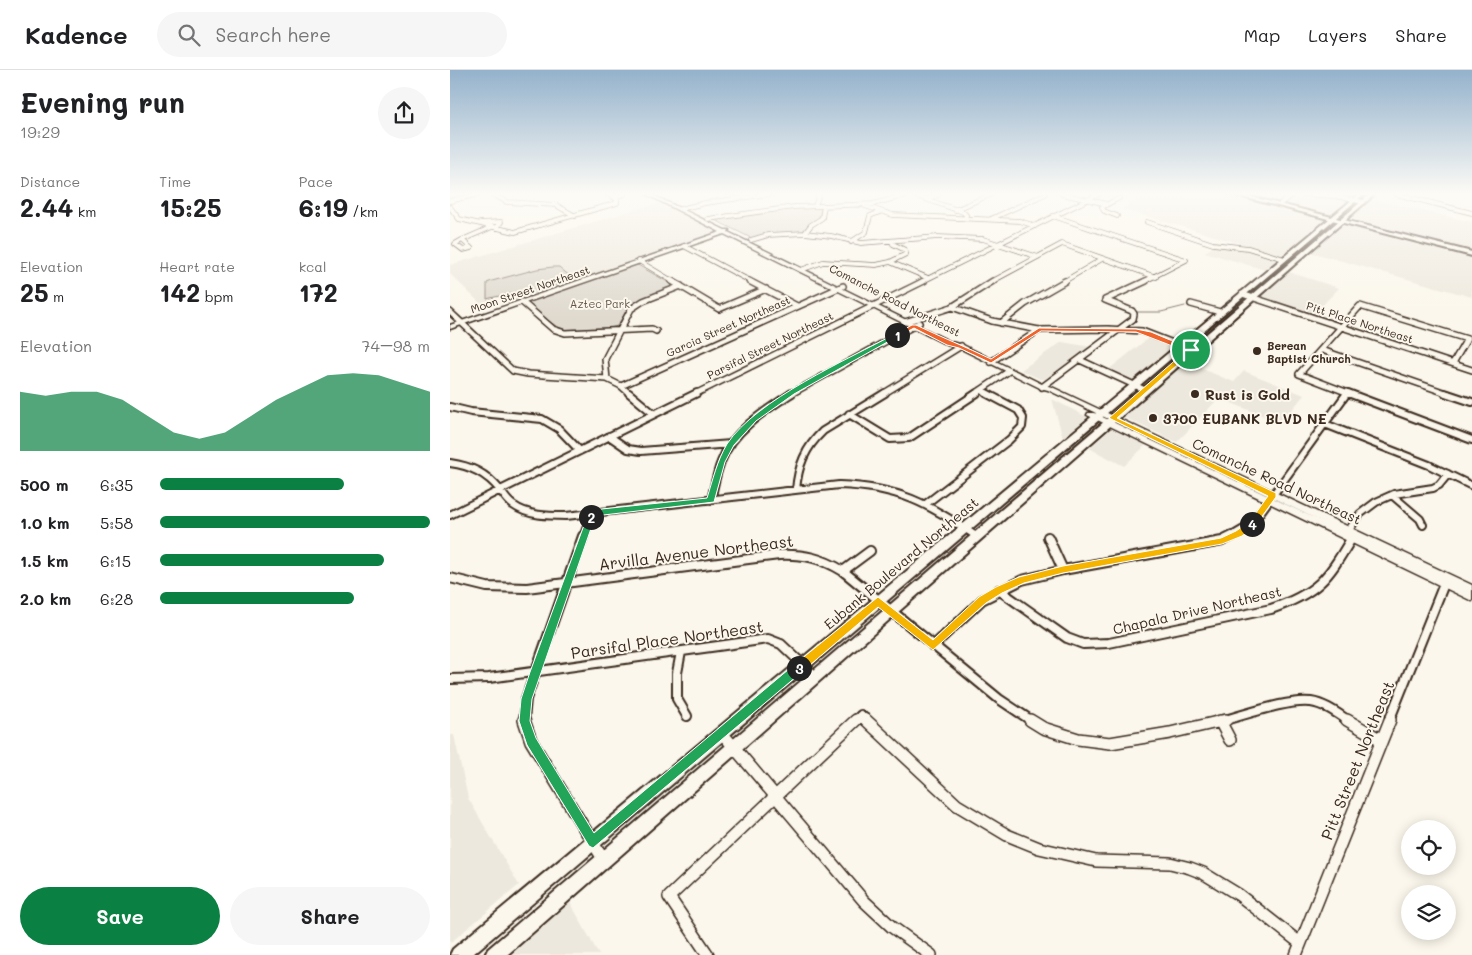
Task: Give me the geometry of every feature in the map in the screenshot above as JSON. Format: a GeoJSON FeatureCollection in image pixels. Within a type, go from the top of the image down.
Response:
{"type":"FeatureCollection","features":[{"type":"Feature","properties":{"kind":"main road","name":"Eubank Boulevard Northeast"},"geometry":{"type":"LineString","coordinates":[[494,955],[890,611],[971,532],[1104,418],[1135,385],[1220,312],[1315,235]]}},
{"type":"Feature","properties":{"kind":"main road","name":"Eubank Boulevard Northeast"},"geometry":{"type":"LineString","coordinates":[[1104,418],[1145,390],[1319,235]]}},
{"type":"Feature","properties":{"kind":"main road"},"geometry":{"type":"LineString","coordinates":[[1402,235],[1472,253]]}},
{"type":"Feature","properties":{"kind":"main road","name":"Eubank Boulevard Northeast"},"geometry":{"type":"LineString","coordinates":[[459,955],[878,601],[971,532]]}},
{"type":"Feature","properties":{"kind":"street"},"geometry":{"type":"LineString","coordinates":[[462,240],[475,235]]}},
{"type":"Feature","properties":{"kind":"street","name":"Moon Street Northeast"},"geometry":{"type":"LineString","coordinates":[[450,327],[715,235]]}},
{"type":"Feature","properties":{"kind":"street","name":"Comanche Road Northeast"},"geometry":{"type":"LineString","coordinates":[[736,235],[916,324],[956,341],[961,346],[1042,387],[1046,392],[1446,581],[1472,598]]}},
{"type":"Feature","properties":{"kind":"street"},"geometry":{"type":"LineString","coordinates":[[748,241],[774,235]]}},
{"type":"Feature","properties":{"kind":"street"},"geometry":{"type":"LineString","coordinates":[[824,235],[861,243],[938,237],[983,239],[1038,257]]}},
{"type":"Feature","properties":{"kind":"street"},"geometry":{"type":"LineString","coordinates":[[851,242],[861,235]]}},
{"type":"Feature","properties":{"kind":"street","name":"Parsifal Street Northeast"},"geometry":{"type":"LineString","coordinates":[[450,515],[1015,235]]}},
{"type":"Feature","properties":{"kind":"street"},"geometry":{"type":"LineString","coordinates":[[1042,387],[1131,322],[1134,314],[1128,309],[1105,300],[1119,292],[1156,277],[1186,260],[1112,235]]}},
{"type":"Feature","properties":{"kind":"street"},"geometry":{"type":"LineString","coordinates":[[1185,235],[1213,244],[1248,248],[1284,259]]}},
{"type":"Feature","properties":{"kind":"street"},"geometry":{"type":"LineString","coordinates":[[804,269],[823,262],[864,266],[890,262],[904,256],[907,252],[895,246],[892,241]]}},
{"type":"Feature","properties":{"kind":"street"},"geometry":{"type":"LineString","coordinates":[[908,320],[952,307],[987,284],[1062,244],[1156,277]]}},
{"type":"Feature","properties":{"kind":"street"},"geometry":{"type":"LineString","coordinates":[[684,246],[797,306]]}},
{"type":"Feature","properties":{"kind":"street"},"geometry":{"type":"LineString","coordinates":[[1001,323],[1025,304],[1102,258]]}},
{"type":"Feature","properties":{"kind":"street"},"geometry":{"type":"LineString","coordinates":[[639,261],[719,308],[766,290]]}},
{"type":"Feature","properties":{"kind":"street"},"geometry":{"type":"LineString","coordinates":[[890,262],[928,278]]}},
{"type":"Feature","properties":{"kind":"street"},"geometry":{"type":"LineString","coordinates":[[607,379],[605,359],[634,306],[681,286]]}},
{"type":"Feature","properties":{"kind":"street","name":"Garcia Street Northeast"},"geometry":{"type":"LineString","coordinates":[[621,386],[841,287]]}},
{"type":"Feature","properties":{"kind":"street","name":"Pitt Place Northeast"},"geometry":{"type":"LineString","coordinates":[[1242,294],[1472,370]]}},
{"type":"Feature","properties":{"kind":"street"},"geometry":{"type":"LineString","coordinates":[[522,302],[558,332],[580,334],[620,330],[652,329],[656,331]]}},
{"type":"Feature","properties":{"kind":"street"},"geometry":{"type":"LineString","coordinates":[[1191,304],[1220,312]]}},
{"type":"Feature","properties":{"kind":"street"},"geometry":{"type":"LineString","coordinates":[[1453,363],[1467,339],[1360,306],[1299,374],[1472,440]]}},
{"type":"Feature","properties":{"kind":"street"},"geometry":{"type":"LineString","coordinates":[[952,307],[1001,323],[1039,330],[1142,331],[1191,350]]}},
{"type":"Feature","properties":{"kind":"street"},"geometry":{"type":"LineString","coordinates":[[450,312],[513,371],[574,378],[607,379],[621,386],[654,414]]}},
{"type":"Feature","properties":{"kind":"street"},"geometry":{"type":"LineString","coordinates":[[1069,321],[1072,329]]}},
{"type":"Feature","properties":{"kind":"street"},"geometry":{"type":"LineString","coordinates":[[711,500],[716,474],[731,444],[754,419],[770,406],[916,324]]}},
{"type":"Feature","properties":{"kind":"street"},"geometry":{"type":"LineString","coordinates":[[991,362],[1039,330]]}},
{"type":"Feature","properties":{"kind":"street"},"geometry":{"type":"LineString","coordinates":[[796,490],[799,464],[810,444],[823,431],[961,346]]}},
{"type":"Feature","properties":{"kind":"street"},"geometry":{"type":"LineString","coordinates":[[1322,350],[1472,402]]}},
{"type":"Feature","properties":{"kind":"street"},"geometry":{"type":"LineString","coordinates":[[1080,360],[1145,390]]}},
{"type":"Feature","properties":{"kind":"street"},"geometry":{"type":"LineString","coordinates":[[848,414],[885,437],[903,439],[914,435],[1010,371]]}},
{"type":"Feature","properties":{"kind":"street"},"geometry":{"type":"LineString","coordinates":[[927,503],[1009,440],[1022,427],[1023,418],[1018,410],[981,390]]}},
{"type":"Feature","properties":{"kind":"street"},"geometry":{"type":"LineString","coordinates":[[933,646],[965,614],[999,590],[1034,576],[1222,541],[1239,533],[1252,524],[1272,498],[1347,392]]}},
{"type":"Feature","properties":{"kind":"street"},"geometry":{"type":"LineString","coordinates":[[450,407],[471,412],[542,420],[559,429],[580,450]]}},
{"type":"Feature","properties":{"kind":"street"},"geometry":{"type":"LineString","coordinates":[[1325,424],[1448,474],[1472,486]]}},
{"type":"Feature","properties":{"kind":"street"},"geometry":{"type":"LineString","coordinates":[[609,436],[628,449],[641,451],[731,444]]}},
{"type":"Feature","properties":{"kind":"street"},"geometry":{"type":"LineString","coordinates":[[450,463],[479,470],[488,476],[511,504],[525,512],[557,516],[838,485],[860,485],[895,491],[927,503],[971,532]]}},
{"type":"Feature","properties":{"kind":"street","name":"Chapala Drive Northeast"},"geometry":{"type":"LineString","coordinates":[[999,590],[1075,642],[1097,645],[1271,609],[1286,604],[1317,587],[1333,570],[1361,513],[1392,495],[1433,488],[1448,474]]}},
{"type":"Feature","properties":{"kind":"street"},"geometry":{"type":"LineString","coordinates":[[1392,495],[1420,519],[1423,525]]}},
{"type":"Feature","properties":{"kind":"street"},"geometry":{"type":"LineString","coordinates":[[592,513],[526,699],[524,721],[531,741],[603,859]]}},
{"type":"Feature","properties":{"kind":"street"},"geometry":{"type":"LineString","coordinates":[[1048,537],[1063,570]]}},
{"type":"Feature","properties":{"kind":"street"},"geometry":{"type":"LineString","coordinates":[[843,571],[870,550]]}},
{"type":"Feature","properties":{"kind":"street","name":"Arvilla Avenue Northeast"},"geometry":{"type":"LineString","coordinates":[[450,578],[480,586],[502,588],[533,587],[799,554],[820,558],[843,571],[933,646],[1022,716],[1043,728],[1078,739],[1110,743],[1170,733],[1284,704],[1311,702],[1328,708],[1381,740]]}},
{"type":"Feature","properties":{"kind":"street","name":"Comanche Road Northeast"},"geometry":{"type":"LineString","coordinates":[[1446,581],[1472,589]]}},
{"type":"Feature","properties":{"kind":"street","name":"Pitt Street Northeast"},"geometry":{"type":"LineString","coordinates":[[1296,955],[1446,581]]}},
{"type":"Feature","properties":{"kind":"street","name":"Parsifal Place Northeast"},"geometry":{"type":"LineString","coordinates":[[450,679],[489,678],[768,639],[781,644],[814,676]]}},
{"type":"Feature","properties":{"kind":"street"},"geometry":{"type":"LineString","coordinates":[[681,652],[677,673],[677,699],[687,716]]}},
{"type":"Feature","properties":{"kind":"street"},"geometry":{"type":"LineString","coordinates":[[708,955],[669,897],[861,715],[957,806],[1008,835],[1039,848],[1096,862],[1170,863],[1190,868],[1203,873],[1239,895],[1300,943]]}},
{"type":"Feature","properties":{"kind":"street"},"geometry":{"type":"LineString","coordinates":[[1220,721],[1230,740]]}},
{"type":"Feature","properties":{"kind":"street"},"geometry":{"type":"LineString","coordinates":[[722,733],[864,901],[892,927],[931,955]]}},
{"type":"Feature","properties":{"kind":"shaded area"},"geometry":{"type":"Polygon","coordinates":[[[549,235],[707,235],[509,304],[500,296],[480,303],[450,274],[450,265],[549,235]]]}},
{"type":"Feature","properties":{"kind":"shaded area"},"geometry":{"type":"Polygon","coordinates":[[[1212,235],[1307,235],[1282,256],[1212,235]]]}},
{"type":"Feature","properties":{"kind":"shaded area"},"geometry":{"type":"Polygon","coordinates":[[[1329,235],[1388,235],[1472,256],[1472,297],[1310,252],[1329,235]]]}},
{"type":"Feature","properties":{"kind":"shaded area"},"geometry":{"type":"Polygon","coordinates":[[[1415,235],[1472,235],[1472,250],[1415,235]]]}},
{"type":"Feature","properties":{"kind":"shaded area"},"geometry":{"type":"Polygon","coordinates":[[[1214,246],[1245,248],[1278,260],[1265,270],[1205,252],[1214,246]]]}},
{"type":"Feature","properties":{"kind":"shaded area"},"geometry":{"type":"Polygon","coordinates":[[[1286,271],[1339,288],[1313,315],[1256,297],[1286,271]]]}},
{"type":"Feature","properties":{"kind":"shaded area"},"geometry":{"type":"Polygon","coordinates":[[[1151,336],[1174,347],[1133,380],[1108,370],[1151,336]]]}},
{"type":"Feature","properties":{"kind":"shaded area"},"geometry":{"type":"Polygon","coordinates":[[[1062,342],[1091,347],[1045,379],[1040,379],[1021,370],[1062,342]]]}},
{"type":"Feature","properties":{"kind":"shaded area"},"geometry":{"type":"Polygon","coordinates":[[[1185,362],[1234,382],[1244,371],[1304,395],[1281,423],[1219,398],[1177,442],[1123,417],[1185,362]]]}},
{"type":"Feature","properties":{"kind":"shaded area"},"geometry":{"type":"Polygon","coordinates":[[[1052,399],[1087,417],[1063,438],[1052,399]]]}},
{"type":"Feature","properties":{"kind":"shaded area"},"geometry":{"type":"Polygon","coordinates":[[[1111,429],[1146,445],[1124,466],[1089,448],[1111,429]]]}},
{"type":"Feature","properties":{"kind":"shaded area"},"geometry":{"type":"Polygon","coordinates":[[[450,735],[454,735],[468,798],[519,885],[450,943],[450,735]]]}},
{"type":"Feature","properties":{"kind":"shaded area"},"geometry":{"type":"Polygon","coordinates":[[[570,902],[599,955],[511,955],[570,902]]]}},
{"type":"Feature","properties":{"kind":"green space"},"geometry":{"type":"Polygon","coordinates":[[[746,235],[771,235],[751,238],[746,235]]]}},
{"type":"Feature","properties":{"kind":"green space","name":"Aztec Park"},"geometry":{"type":"Polygon","coordinates":[[[636,264],[675,286],[639,300],[628,308],[617,326],[605,329],[565,330],[552,323],[529,304],[532,300],[636,264]]]}},
{"type":"Feature","properties":{"kind":"green space"},"geometry":{"type":"Polygon","coordinates":[[[559,267],[572,278],[557,285],[487,299],[487,283],[537,269],[559,267]]]}},
{"type":"Feature","properties":{"kind":"waterway"},"geometry":{"type":"LineString","coordinates":[[1136,312],[1161,312],[1185,306]]}},
{"type":"Feature","properties":{"kind":"place","name":"Berean Baptist Church"},"geometry":{"type":"Point","coordinates":[1257,351]}},
{"type":"Feature","properties":{"kind":"place","name":"Rust is Gold"},"geometry":{"type":"Point","coordinates":[1195,394]}},
{"type":"Feature","properties":{"kind":"place","name":"3700 EUBANK BLVD NE"},"geometry":{"type":"Point","coordinates":[1153,418]}},
{"type":"Feature","properties":{"kind":"route"},"geometry":{"type":"LineString","coordinates":[[914,326],[949,344],[961,346],[991,362],[1039,330],[1136,330],[1149,333],[1191,350],[1113,418],[1273,495],[1252,524],[1222,541],[1063,570],[1022,580],[982,600],[933,646],[878,601],[593,842],[531,741],[524,721],[526,699],[592,513],[711,500],[716,474],[731,444],[754,419],[770,406],[792,393],[914,326]]}}]}
